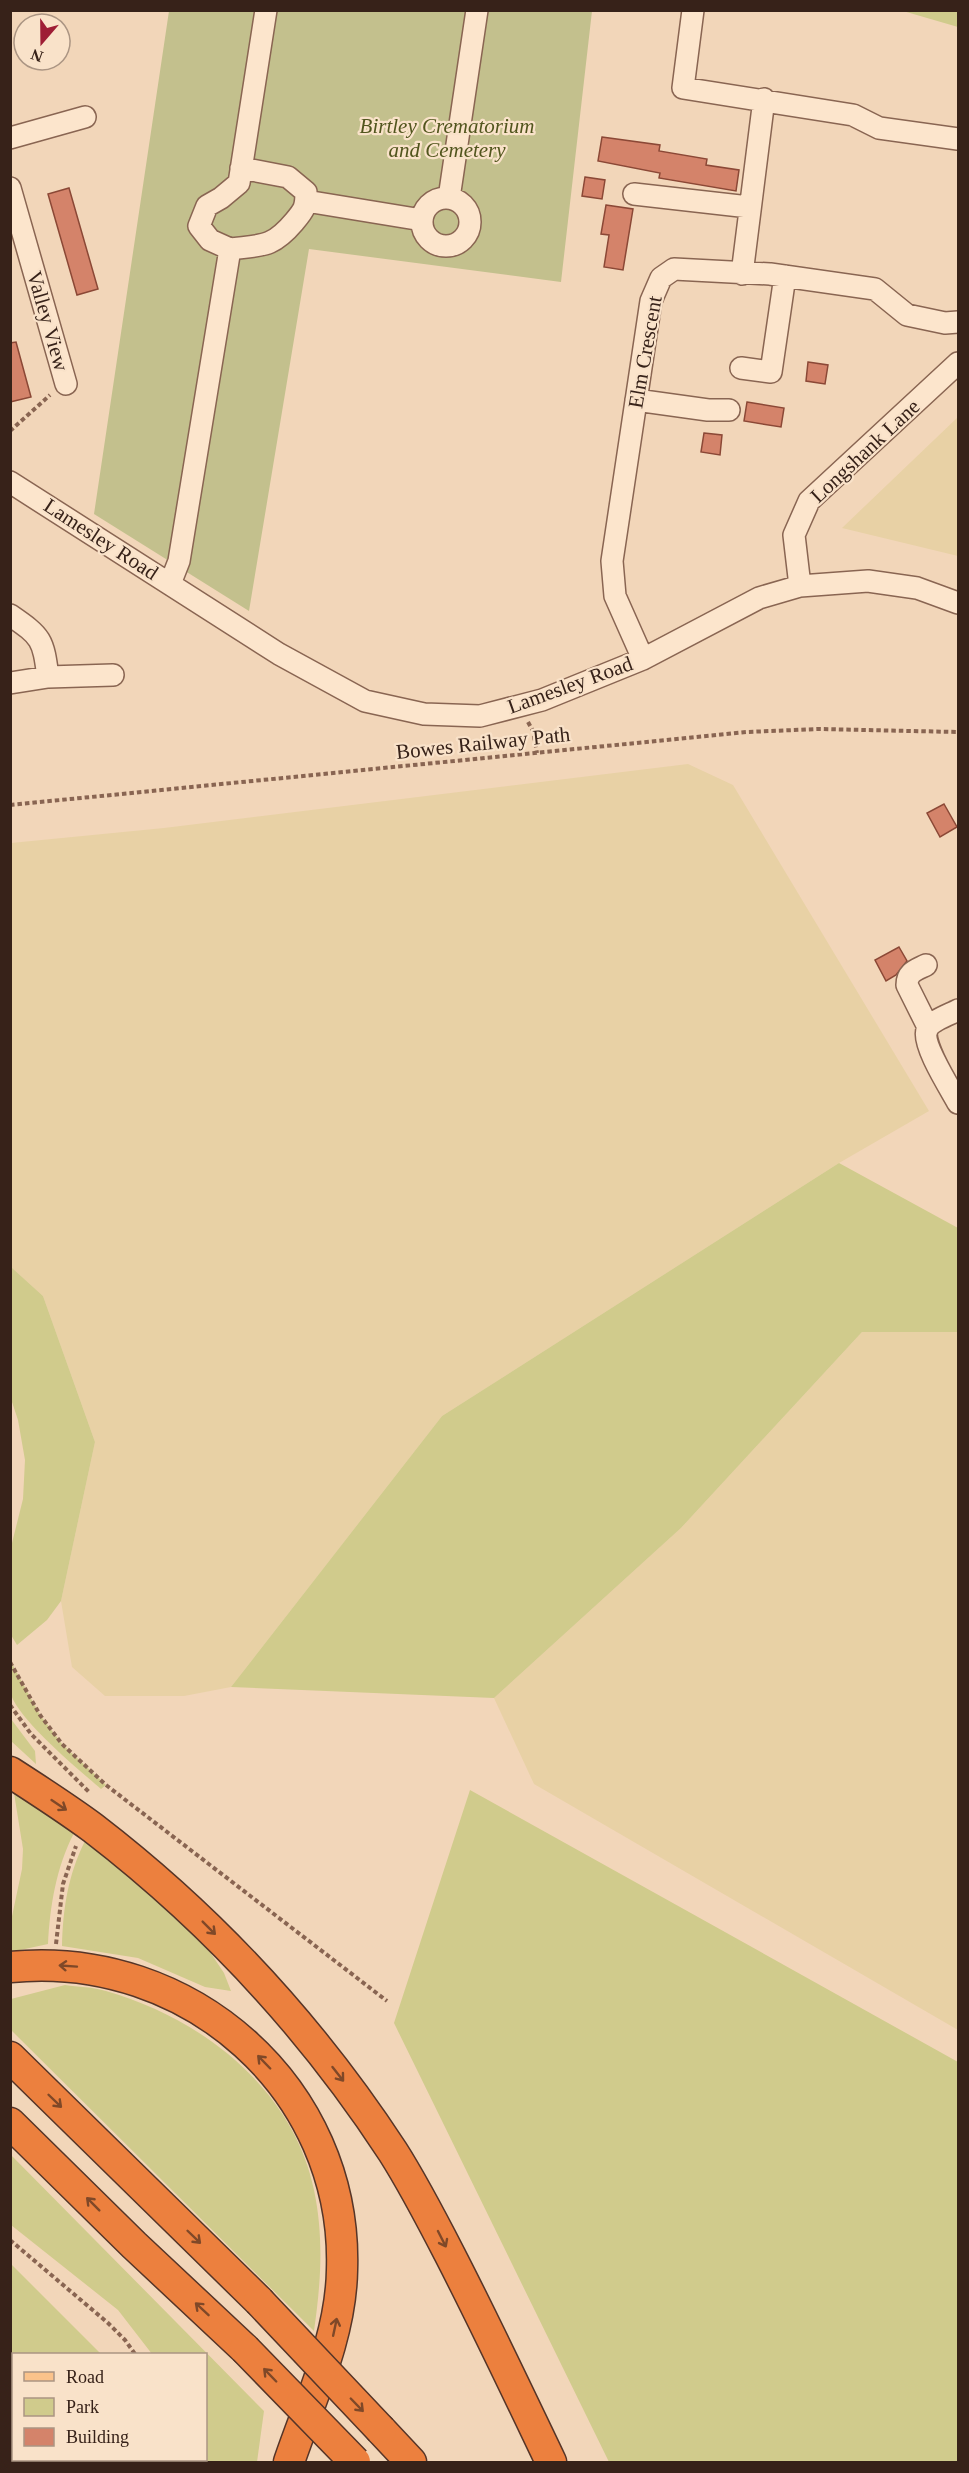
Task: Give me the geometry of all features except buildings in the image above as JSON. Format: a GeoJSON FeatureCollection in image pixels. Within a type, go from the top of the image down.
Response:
{"type":"FeatureCollection","features":[{"type":"Feature","properties":{"kind":"highway"},"geometry":{"type":"LineString","coordinates":[[10,1772],[92,1827],[142,1868],[233,1952],[308,2035],[354,2094],[394,2154],[429,2215],[551,2463]]}},
{"type":"Feature","properties":{"kind":"highway"},"geometry":{"type":"LineString","coordinates":[[10,1967],[54,1965],[100,1971],[155,1986],[189,2003],[221,2023],[257,2054],[290,2093],[313,2132],[336,2199],[341,2235],[342,2271],[339,2306],[332,2341],[289,2463]]}},
{"type":"Feature","properties":{"kind":"highway"},"geometry":{"type":"LineString","coordinates":[[12,2058],[259,2301],[411,2463]]}},
{"type":"Feature","properties":{"kind":"highway"},"geometry":{"type":"LineString","coordinates":[[10,2123],[134,2245],[245,2349],[355,2463]]}},
{"type":"Feature","properties":{"kind":"street"},"geometry":{"type":"LineString","coordinates":[[242,168],[288,177],[306,192],[306,208],[279,239],[230,249],[210,240],[199,226],[207,206],[239,183],[266,10]]}},
{"type":"Feature","properties":{"kind":"street"},"geometry":{"type":"LineString","coordinates":[[449,198],[477,10]]}},
{"type":"Feature","properties":{"kind":"street"},"geometry":{"type":"LineString","coordinates":[[693,10],[683,88],[764,99],[853,115],[879,128],[958,139]]}},
{"type":"Feature","properties":{"kind":"street"},"geometry":{"type":"LineString","coordinates":[[742,274],[764,99]]}},
{"type":"Feature","properties":{"kind":"street"},"geometry":{"type":"LineString","coordinates":[[10,138],[85,117]]}},
{"type":"Feature","properties":{"kind":"street","name":"Valley View"},"geometry":{"type":"LineString","coordinates":[[10,188],[66,384]]}},
{"type":"Feature","properties":{"kind":"street"},"geometry":{"type":"LineString","coordinates":[[634,194],[749,207]]}},
{"type":"Feature","properties":{"kind":"street"},"geometry":{"type":"LineString","coordinates":[[449,198],[458,201],[469,215],[468,232],[464,239],[449,247],[433,243],[423,230],[422,220],[432,203],[449,198]]}},
{"type":"Feature","properties":{"kind":"street"},"geometry":{"type":"LineString","coordinates":[[306,201],[422,220]]}},
{"type":"Feature","properties":{"kind":"street"},"geometry":{"type":"LineString","coordinates":[[170,584],[179,561],[230,249]]}},
{"type":"Feature","properties":{"kind":"street","name":"Elm Crescent"},"geometry":{"type":"LineString","coordinates":[[643,659],[615,596],[612,561],[651,301],[661,278],[674,269],[785,276],[874,290],[908,315],[945,323],[958,322]]}},
{"type":"Feature","properties":{"kind":"street"},"geometry":{"type":"LineString","coordinates":[[741,368],[771,372],[785,276]]}},
{"type":"Feature","properties":{"kind":"street","name":"Longshank Lane"},"geometry":{"type":"LineString","coordinates":[[800,586],[794,535],[809,501],[958,363]]}},
{"type":"Feature","properties":{"kind":"street"},"geometry":{"type":"LineString","coordinates":[[636,400],[708,410],[729,410]]}},
{"type":"Feature","properties":{"kind":"street","name":"Lamesley Road"},"geometry":{"type":"LineString","coordinates":[[10,482],[279,654],[365,701],[424,714],[480,716],[542,700],[643,659],[759,598],[800,586],[868,581],[917,588],[958,603]]}},
{"type":"Feature","properties":{"kind":"street"},"geometry":{"type":"LineString","coordinates":[[10,615],[35,632],[42,641],[48,677]]}},
{"type":"Feature","properties":{"kind":"street"},"geometry":{"type":"LineString","coordinates":[[10,683],[48,677],[113,675]]}},
{"type":"Feature","properties":{"kind":"street"},"geometry":{"type":"LineString","coordinates":[[927,965],[912,972],[907,977],[907,985],[928,1027],[926,1034],[934,1058],[958,1103]]}},
{"type":"Feature","properties":{"kind":"street"},"geometry":{"type":"LineString","coordinates":[[928,1027],[958,1010]]}},
{"type":"Feature","properties":{"kind":"path"},"geometry":{"type":"LineString","coordinates":[[10,431],[66,384]]}},
{"type":"Feature","properties":{"kind":"path"},"geometry":{"type":"LineString","coordinates":[[519,706],[533,731],[537,753]]}},
{"type":"Feature","properties":{"kind":"path","name":"Bowes Railway Path"},"geometry":{"type":"LineString","coordinates":[[10,805],[747,732],[819,729],[958,732]]}},
{"type":"Feature","properties":{"kind":"path"},"geometry":{"type":"LineString","coordinates":[[10,1662],[40,1715],[62,1744],[106,1785],[387,2001]]}},
{"type":"Feature","properties":{"kind":"path"},"geometry":{"type":"LineString","coordinates":[[10,1705],[12,1711],[31,1734],[98,1800]]}},
{"type":"Feature","properties":{"kind":"path"},"geometry":{"type":"LineString","coordinates":[[56,1944],[63,1884],[79,1841]]}},
{"type":"Feature","properties":{"kind":"path"},"geometry":{"type":"LineString","coordinates":[[10,2240],[108,2323],[125,2340],[134,2353]]}},
{"type":"Feature","properties":{"kind":"shaded area"},"geometry":{"type":"Polygon","coordinates":[[[958,417],[958,556],[842,528],[958,417]]]}},
{"type":"Feature","properties":{"kind":"shaded area"},"geometry":{"type":"Polygon","coordinates":[[[688,764],[733,785],[929,1111],[839,1163],[442,1416],[231,1687],[184,1696],[105,1696],[72,1667],[61,1601],[95,1442],[43,1296],[11,1267],[11,843],[164,828],[688,764]]]}},
{"type":"Feature","properties":{"kind":"shaded area"},"geometry":{"type":"Polygon","coordinates":[[[862,1332],[958,1332],[958,2030],[534,1784],[494,1698],[681,1528],[862,1332]]]}},
{"type":"Feature","properties":{"kind":"green space","name":"Birtley Crematorium and Cemetery"},"geometry":{"type":"Polygon","coordinates":[[[169,11],[592,11],[561,282],[309,249],[249,611],[94,514],[169,11]]]}},
{"type":"Feature","properties":{"kind":"green space"},"geometry":{"type":"Polygon","coordinates":[[[903,11],[958,11],[958,27],[903,11]]]}},
{"type":"Feature","properties":{"kind":"green space"},"geometry":{"type":"Polygon","coordinates":[[[839,1163],[958,1228],[958,1332],[862,1332],[681,1528],[494,1698],[231,1687],[442,1416],[839,1163]]]}},
{"type":"Feature","properties":{"kind":"green space"},"geometry":{"type":"Polygon","coordinates":[[[11,1267],[43,1296],[95,1442],[61,1601],[47,1620],[17,1645],[11,1635],[11,1547],[23,1499],[25,1460],[18,1420],[11,1399],[11,1267]]]}},
{"type":"Feature","properties":{"kind":"green space"},"geometry":{"type":"Polygon","coordinates":[[[11,1662],[40,1715],[62,1744],[106,1785],[101,1789],[51,1745],[17,1706],[10,1691],[11,1662]]]}},
{"type":"Feature","properties":{"kind":"green space"},"geometry":{"type":"Polygon","coordinates":[[[11,1719],[35,1751],[36,1764],[11,1741],[11,1719]]]}},
{"type":"Feature","properties":{"kind":"green space"},"geometry":{"type":"Polygon","coordinates":[[[470,1790],[958,2062],[958,2462],[609,2462],[394,2023],[470,1790]]]}},
{"type":"Feature","properties":{"kind":"green space"},"geometry":{"type":"Polygon","coordinates":[[[19,1792],[74,1833],[55,1887],[48,1944],[11,1952],[11,1921],[22,1869],[23,1849],[14,1793],[19,1792]]]}},
{"type":"Feature","properties":{"kind":"green space"},"geometry":{"type":"Polygon","coordinates":[[[85,1841],[121,1866],[206,1946],[224,1973],[231,1991],[205,1987],[138,1958],[62,1946],[68,1892],[74,1866],[85,1841]]]}},
{"type":"Feature","properties":{"kind":"green space"},"geometry":{"type":"Polygon","coordinates":[[[65,1985],[106,1991],[141,2003],[176,2019],[208,2039],[238,2062],[264,2089],[286,2120],[303,2153],[314,2190],[319,2225],[320,2260],[314,2331],[11,2030],[11,1999],[65,1985]]]}},
{"type":"Feature","properties":{"kind":"green space"},"geometry":{"type":"Polygon","coordinates":[[[10,2154],[207,2353],[151,2353],[118,2310],[11,2225],[10,2154]]]}},
{"type":"Feature","properties":{"kind":"green space"},"geometry":{"type":"Polygon","coordinates":[[[11,2264],[100,2353],[12,2353],[12,2358],[10,2354],[11,2264]]]}},
{"type":"Feature","properties":{"kind":"green space"},"geometry":{"type":"Polygon","coordinates":[[[207,2353],[264,2411],[257,2462],[195,2462],[207,2461],[207,2353]]]}},
{"type":"Feature","properties":{"kind":"green space"},"geometry":{"type":"Polygon","coordinates":[[[54,2461],[161,2462],[55,2462],[54,2461]]]}}]}
